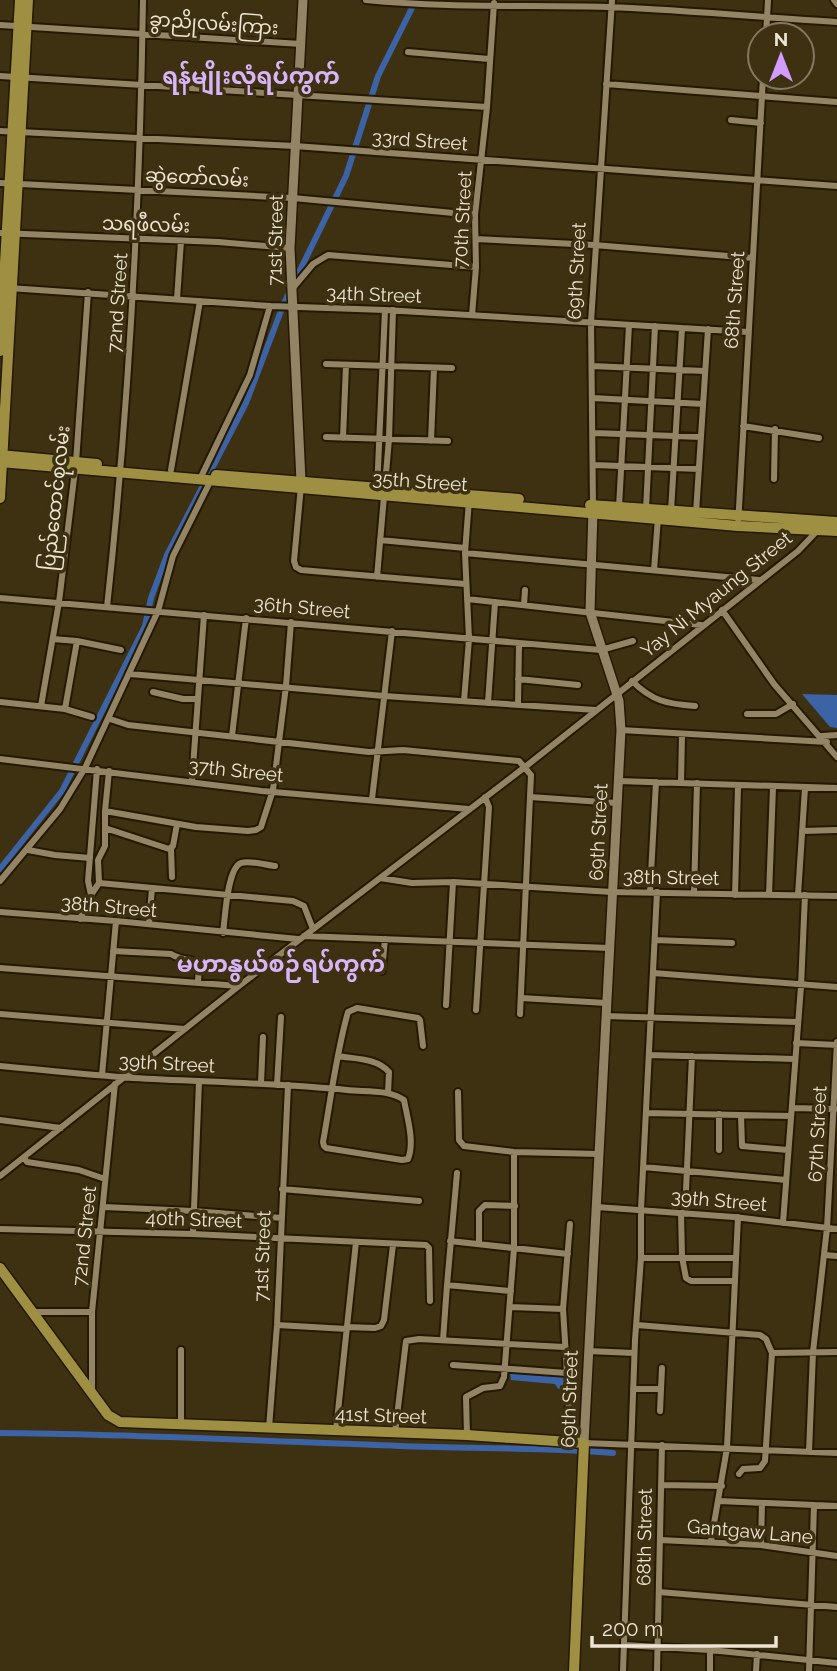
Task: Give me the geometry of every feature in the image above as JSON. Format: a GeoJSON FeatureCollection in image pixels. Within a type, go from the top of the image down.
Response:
{"type":"FeatureCollection","features":[{"type":"Feature","properties":{"kind":"main road"},"geometry":{"type":"LineString","coordinates":[[7,233],[4,211],[16,132],[22,27],[20,0]]}},
{"type":"Feature","properties":{"kind":"main road"},"geometry":{"type":"LineString","coordinates":[[22,27],[28,0]]}},
{"type":"Feature","properties":{"kind":"main road","name":"71st Street"},"geometry":{"type":"LineString","coordinates":[[301,485],[289,307],[303,0]]}},
{"type":"Feature","properties":{"kind":"main road"},"geometry":{"type":"LineString","coordinates":[[0,498],[9,183]]}},
{"type":"Feature","properties":{"kind":"main road"},"geometry":{"type":"LineString","coordinates":[[0,351],[5,287]]}},
{"type":"Feature","properties":{"kind":"main road","name":"35th Street"},"geometry":{"type":"LineString","coordinates":[[1,458],[593,509],[658,518],[836,524]]}},
{"type":"Feature","properties":{"kind":"main road","name":"35th Street"},"geometry":{"type":"LineString","coordinates":[[122,469],[171,470],[207,477]]}},
{"type":"Feature","properties":{"kind":"main road","name":"35th Street"},"geometry":{"type":"LineString","coordinates":[[593,509],[619,507],[696,513],[738,521],[818,530],[836,524]]}},
{"type":"Feature","properties":{"kind":"main road","name":"69th Street"},"geometry":{"type":"LineString","coordinates":[[574,1671],[621,730],[620,701],[590,612],[593,509]]}},
{"type":"Feature","properties":{"kind":"main road","name":"41st Street"},"geometry":{"type":"LineString","coordinates":[[0,1268],[108,1415],[120,1423],[467,1435],[584,1448]]}},
{"type":"Feature","properties":{"kind":"street","name":"72nd Street"},"geometry":{"type":"LineString","coordinates":[[107,607],[122,469],[133,295],[141,140],[143,0]]}},
{"type":"Feature","properties":{"kind":"street"},"geometry":{"type":"LineString","coordinates":[[366,0],[426,5],[494,2],[612,4],[837,22]]}},
{"type":"Feature","properties":{"kind":"street"},"geometry":{"type":"LineString","coordinates":[[767,21],[768,0]]}},
{"type":"Feature","properties":{"kind":"street","name":"70th Street"},"geometry":{"type":"LineString","coordinates":[[472,315],[476,267],[475,215],[494,2]]}},
{"type":"Feature","properties":{"kind":"street","name":"69th Street"},"geometry":{"type":"LineString","coordinates":[[593,509],[591,322],[612,4]]}},
{"type":"Feature","properties":{"kind":"street","name":"ခွာညိုလမ်းကြား"},"geometry":{"type":"LineString","coordinates":[[0,25],[301,44]]}},
{"type":"Feature","properties":{"kind":"street"},"geometry":{"type":"LineString","coordinates":[[408,52],[489,59]]}},
{"type":"Feature","properties":{"kind":"street"},"geometry":{"type":"LineString","coordinates":[[0,76],[486,107]]}},
{"type":"Feature","properties":{"kind":"street"},"geometry":{"type":"LineString","coordinates":[[606,84],[837,102]]}},
{"type":"Feature","properties":{"kind":"street","name":"68th Street"},"geometry":{"type":"LineString","coordinates":[[738,521],[762,91]]}},
{"type":"Feature","properties":{"kind":"street"},"geometry":{"type":"LineString","coordinates":[[731,120],[761,123]]}},
{"type":"Feature","properties":{"kind":"street","name":"33rd Street"},"geometry":{"type":"LineString","coordinates":[[0,131],[295,146],[837,186]]}},
{"type":"Feature","properties":{"kind":"street","name":"ဆွဲတော်လမ်း"},"geometry":{"type":"LineString","coordinates":[[9,183],[293,198],[475,215]]}},
{"type":"Feature","properties":{"kind":"street","name":"သရဖီလမ်း"},"geometry":{"type":"LineString","coordinates":[[7,233],[290,248]]}},
{"type":"Feature","properties":{"kind":"street"},"geometry":{"type":"LineString","coordinates":[[475,239],[594,245],[753,258]]}},
{"type":"Feature","properties":{"kind":"street"},"geometry":{"type":"LineString","coordinates":[[177,299],[181,242]]}},
{"type":"Feature","properties":{"kind":"street"},"geometry":{"type":"LineString","coordinates":[[291,290],[313,264],[328,255],[476,267]]}},
{"type":"Feature","properties":{"kind":"street","name":"34th Street"},"geometry":{"type":"LineString","coordinates":[[5,287],[272,306],[393,310],[748,332]]}},
{"type":"Feature","properties":{"kind":"street","name":"ပြည်ထောင်စုလမ်း"},"geometry":{"type":"LineString","coordinates":[[41,706],[59,602],[75,466],[88,292]]}},
{"type":"Feature","properties":{"kind":"street"},"geometry":{"type":"LineString","coordinates":[[171,470],[200,301]]}},
{"type":"Feature","properties":{"kind":"street"},"geometry":{"type":"LineString","coordinates":[[0,881],[60,809],[110,719],[130,674],[173,556],[250,375],[272,306]]}},
{"type":"Feature","properties":{"kind":"street"},"geometry":{"type":"LineString","coordinates":[[377,577],[385,310]]}},
{"type":"Feature","properties":{"kind":"street"},"geometry":{"type":"LineString","coordinates":[[380,491],[388,439],[393,366],[393,310]]}},
{"type":"Feature","properties":{"kind":"street"},"geometry":{"type":"LineString","coordinates":[[619,507],[629,325]]}},
{"type":"Feature","properties":{"kind":"street"},"geometry":{"type":"LineString","coordinates":[[646,509],[655,326]]}},
{"type":"Feature","properties":{"kind":"street"},"geometry":{"type":"LineString","coordinates":[[671,511],[682,328]]}},
{"type":"Feature","properties":{"kind":"street"},"geometry":{"type":"LineString","coordinates":[[696,513],[708,329]]}},
{"type":"Feature","properties":{"kind":"street"},"geometry":{"type":"LineString","coordinates":[[326,364],[452,368]]}},
{"type":"Feature","properties":{"kind":"street"},"geometry":{"type":"LineString","coordinates":[[343,438],[346,365]]}},
{"type":"Feature","properties":{"kind":"street"},"geometry":{"type":"LineString","coordinates":[[592,366],[704,371]]}},
{"type":"Feature","properties":{"kind":"street"},"geometry":{"type":"LineString","coordinates":[[430,441],[434,368]]}},
{"type":"Feature","properties":{"kind":"street"},"geometry":{"type":"LineString","coordinates":[[593,398],[703,404]]}},
{"type":"Feature","properties":{"kind":"street"},"geometry":{"type":"LineString","coordinates":[[743,426],[819,438]]}},
{"type":"Feature","properties":{"kind":"street"},"geometry":{"type":"LineString","coordinates":[[774,479],[775,429]]}},
{"type":"Feature","properties":{"kind":"street"},"geometry":{"type":"LineString","coordinates":[[593,433],[701,437]]}},
{"type":"Feature","properties":{"kind":"street"},"geometry":{"type":"LineString","coordinates":[[326,437],[448,441]]}},
{"type":"Feature","properties":{"kind":"street"},"geometry":{"type":"LineString","coordinates":[[593,465],[699,469]]}},
{"type":"Feature","properties":{"kind":"street"},"geometry":{"type":"LineString","coordinates":[[301,485],[294,561],[296,568],[465,584]]}},
{"type":"Feature","properties":{"kind":"street"},"geometry":{"type":"LineString","coordinates":[[464,701],[469,639],[465,551],[469,498]]}},
{"type":"Feature","properties":{"kind":"street"},"geometry":{"type":"LineString","coordinates":[[654,570],[658,518]]}},
{"type":"Feature","properties":{"kind":"street","name":"Yay Ni Myaung Street"},"geometry":{"type":"LineString","coordinates":[[0,1176],[239,986],[525,767],[798,551],[818,530]]}},
{"type":"Feature","properties":{"kind":"street"},"geometry":{"type":"LineString","coordinates":[[380,540],[591,565],[760,580]]}},
{"type":"Feature","properties":{"kind":"street"},"geometry":{"type":"LineString","coordinates":[[524,605],[525,590]]}},
{"type":"Feature","properties":{"kind":"street","name":"36th Street"},"geometry":{"type":"LineString","coordinates":[[0,598],[601,650],[633,641]]}},
{"type":"Feature","properties":{"kind":"street"},"geometry":{"type":"LineString","coordinates":[[467,598],[702,625]]}},
{"type":"Feature","properties":{"kind":"street"},"geometry":{"type":"LineString","coordinates":[[488,703],[495,602]]}},
{"type":"Feature","properties":{"kind":"street"},"geometry":{"type":"LineString","coordinates":[[722,610],[774,684],[837,757]]}},
{"type":"Feature","properties":{"kind":"street"},"geometry":{"type":"LineString","coordinates":[[192,781],[204,615]]}},
{"type":"Feature","properties":{"kind":"street"},"geometry":{"type":"LineString","coordinates":[[232,736],[246,618]]}},
{"type":"Feature","properties":{"kind":"street"},"geometry":{"type":"LineString","coordinates":[[105,811],[177,824],[256,830],[261,827],[273,790],[291,622]]}},
{"type":"Feature","properties":{"kind":"street"},"geometry":{"type":"LineString","coordinates":[[372,799],[392,631]]}},
{"type":"Feature","properties":{"kind":"street"},"geometry":{"type":"LineString","coordinates":[[52,639],[121,650]]}},
{"type":"Feature","properties":{"kind":"street"},"geometry":{"type":"LineString","coordinates":[[65,709],[77,642]]}},
{"type":"Feature","properties":{"kind":"street"},"geometry":{"type":"LineString","coordinates":[[517,705],[519,644]]}},
{"type":"Feature","properties":{"kind":"street"},"geometry":{"type":"LineString","coordinates":[[130,674],[286,685],[384,696],[596,710]]}},
{"type":"Feature","properties":{"kind":"street"},"geometry":{"type":"LineString","coordinates":[[518,679],[579,685]]}},
{"type":"Feature","properties":{"kind":"street"},"geometry":{"type":"LineString","coordinates":[[632,681],[644,693],[658,700],[695,706]]}},
{"type":"Feature","properties":{"kind":"street"},"geometry":{"type":"LineString","coordinates":[[153,692],[183,699],[197,699]]}},
{"type":"Feature","properties":{"kind":"street"},"geometry":{"type":"LineString","coordinates":[[0,702],[65,709],[92,717]]}},
{"type":"Feature","properties":{"kind":"street"},"geometry":{"type":"LineString","coordinates":[[747,714],[776,715],[793,704]]}},
{"type":"Feature","properties":{"kind":"street"},"geometry":{"type":"LineString","coordinates":[[110,719],[128,725],[279,742],[519,761],[531,775],[520,1014]]}},
{"type":"Feature","properties":{"kind":"street"},"geometry":{"type":"LineString","coordinates":[[621,730],[824,739],[837,735]]}},
{"type":"Feature","properties":{"kind":"street"},"geometry":{"type":"LineString","coordinates":[[681,783],[682,734]]}},
{"type":"Feature","properties":{"kind":"street","name":"37th Street"},"geometry":{"type":"LineString","coordinates":[[0,759],[469,809]]}},
{"type":"Feature","properties":{"kind":"street"},"geometry":{"type":"LineString","coordinates":[[91,895],[88,887],[97,769]]}},
{"type":"Feature","properties":{"kind":"street"},"geometry":{"type":"LineString","coordinates":[[80,919],[100,883],[98,860],[105,846],[109,771]]}},
{"type":"Feature","properties":{"kind":"street"},"geometry":{"type":"LineString","coordinates":[[618,781],[837,788]]}},
{"type":"Feature","properties":{"kind":"street"},"geometry":{"type":"LineString","coordinates":[[623,1671],[634,1353],[641,1258],[641,1209],[655,940],[656,782]]}},
{"type":"Feature","properties":{"kind":"street"},"geometry":{"type":"LineString","coordinates":[[694,893],[697,783]]}},
{"type":"Feature","properties":{"kind":"street"},"geometry":{"type":"LineString","coordinates":[[735,895],[738,786]]}},
{"type":"Feature","properties":{"kind":"street"},"geometry":{"type":"LineString","coordinates":[[769,895],[774,787]]}},
{"type":"Feature","properties":{"kind":"street"},"geometry":{"type":"LineString","coordinates":[[783,1223],[801,986],[802,831],[805,788]]}},
{"type":"Feature","properties":{"kind":"street"},"geometry":{"type":"LineString","coordinates":[[476,1010],[489,807],[485,797]]}},
{"type":"Feature","properties":{"kind":"street"},"geometry":{"type":"LineString","coordinates":[[530,797],[617,803]]}},
{"type":"Feature","properties":{"kind":"street"},"geometry":{"type":"LineString","coordinates":[[172,877],[171,849],[177,824]]}},
{"type":"Feature","properties":{"kind":"street"},"geometry":{"type":"LineString","coordinates":[[105,828],[171,849]]}},
{"type":"Feature","properties":{"kind":"street"},"geometry":{"type":"LineString","coordinates":[[802,831],[837,830]]}},
{"type":"Feature","properties":{"kind":"street"},"geometry":{"type":"LineString","coordinates":[[28,850],[90,858]]}},
{"type":"Feature","properties":{"kind":"street"},"geometry":{"type":"LineString","coordinates":[[223,933],[233,871],[240,863],[275,866]]}},
{"type":"Feature","properties":{"kind":"street","name":"38th Street"},"geometry":{"type":"LineString","coordinates":[[380,878],[412,883],[453,882],[612,892],[837,896]]}},
{"type":"Feature","properties":{"kind":"street"},"geometry":{"type":"LineString","coordinates":[[446,1005],[453,882]]}},
{"type":"Feature","properties":{"kind":"street"},"geometry":{"type":"LineString","coordinates":[[100,883],[293,901],[304,906],[313,929]]}},
{"type":"Feature","properties":{"kind":"street"},"geometry":{"type":"LineString","coordinates":[[149,924],[152,888]]}},
{"type":"Feature","properties":{"kind":"street","name":"38th Street"},"geometry":{"type":"LineString","coordinates":[[0,912],[301,938],[609,948]]}},
{"type":"Feature","properties":{"kind":"street"},"geometry":{"type":"LineString","coordinates":[[102,1075],[116,921]]}},
{"type":"Feature","properties":{"kind":"street"},"geometry":{"type":"LineString","coordinates":[[382,971],[385,939]]}},
{"type":"Feature","properties":{"kind":"street"},"geometry":{"type":"LineString","coordinates":[[655,940],[732,943]]}},
{"type":"Feature","properties":{"kind":"street"},"geometry":{"type":"LineString","coordinates":[[113,951],[171,954],[177,959],[197,961],[200,964],[198,983]]}},
{"type":"Feature","properties":{"kind":"street"},"geometry":{"type":"LineString","coordinates":[[0,968],[239,986]]}},
{"type":"Feature","properties":{"kind":"street"},"geometry":{"type":"LineString","coordinates":[[653,973],[837,987]]}},
{"type":"Feature","properties":{"kind":"street"},"geometry":{"type":"LineString","coordinates":[[521,998],[606,1003]]}},
{"type":"Feature","properties":{"kind":"street"},"geometry":{"type":"LineString","coordinates":[[338,1056],[377,1062],[389,1072],[388,1093],[404,1100],[410,1153],[408,1159],[402,1160],[326,1148],[323,1142],[338,1056],[348,1012],[357,1008],[418,1018],[423,1046]]}},
{"type":"Feature","properties":{"kind":"street"},"geometry":{"type":"LineString","coordinates":[[0,1014],[185,1029]]}},
{"type":"Feature","properties":{"kind":"street"},"geometry":{"type":"LineString","coordinates":[[605,1016],[798,1022]]}},
{"type":"Feature","properties":{"kind":"street"},"geometry":{"type":"LineString","coordinates":[[277,1085],[281,1017]]}},
{"type":"Feature","properties":{"kind":"street"},"geometry":{"type":"LineString","coordinates":[[261,1083],[262,1037]]}},
{"type":"Feature","properties":{"kind":"street"},"geometry":{"type":"LineString","coordinates":[[796,1043],[837,1044]]}},
{"type":"Feature","properties":{"kind":"street","name":"67th Street"},"geometry":{"type":"LineString","coordinates":[[809,1452],[813,1352],[834,1183],[837,1044]]}},
{"type":"Feature","properties":{"kind":"street"},"geometry":{"type":"LineString","coordinates":[[649,1055],[795,1059]]}},
{"type":"Feature","properties":{"kind":"street"},"geometry":{"type":"LineString","coordinates":[[692,1056],[682,1257],[687,1280],[735,1280]]}},
{"type":"Feature","properties":{"kind":"street","name":"39th Street"},"geometry":{"type":"LineString","coordinates":[[0,1066],[124,1077],[261,1083],[388,1093]]}},
{"type":"Feature","properties":{"kind":"street"},"geometry":{"type":"LineString","coordinates":[[193,1234],[199,1081]]}},
{"type":"Feature","properties":{"kind":"street","name":"72nd Street"},"geometry":{"type":"LineString","coordinates":[[92,1392],[92,1312],[116,1084]]}},
{"type":"Feature","properties":{"kind":"street","name":"71st Street"},"geometry":{"type":"LineString","coordinates":[[269,1428],[277,1325],[288,1085]]}},
{"type":"Feature","properties":{"kind":"street"},"geometry":{"type":"LineString","coordinates":[[458,1092],[460,1144],[514,1152],[599,1154]]}},
{"type":"Feature","properties":{"kind":"street"},"geometry":{"type":"LineString","coordinates":[[792,1108],[835,1109]]}},
{"type":"Feature","properties":{"kind":"street"},"geometry":{"type":"LineString","coordinates":[[646,1113],[791,1116]]}},
{"type":"Feature","properties":{"kind":"street"},"geometry":{"type":"LineString","coordinates":[[719,1114],[719,1150]]}},
{"type":"Feature","properties":{"kind":"street"},"geometry":{"type":"LineString","coordinates":[[741,1115],[742,1146],[788,1150]]}},
{"type":"Feature","properties":{"kind":"street"},"geometry":{"type":"LineString","coordinates":[[0,1120],[61,1128]]}},
{"type":"Feature","properties":{"kind":"street"},"geometry":{"type":"LineString","coordinates":[[467,1435],[466,1397],[483,1388],[500,1386],[505,1370],[514,1248],[514,1152]]}},
{"type":"Feature","properties":{"kind":"street"},"geometry":{"type":"LineString","coordinates":[[24,1158],[27,1162],[79,1170],[106,1180]]}},
{"type":"Feature","properties":{"kind":"street"},"geometry":{"type":"LineString","coordinates":[[643,1167],[786,1180]]}},
{"type":"Feature","properties":{"kind":"street"},"geometry":{"type":"LineString","coordinates":[[443,1340],[457,1173]]}},
{"type":"Feature","properties":{"kind":"street"},"geometry":{"type":"LineString","coordinates":[[282,1189],[419,1201]]}},
{"type":"Feature","properties":{"kind":"street"},"geometry":{"type":"LineString","coordinates":[[479,1244],[481,1207],[515,1206]]}},
{"type":"Feature","properties":{"kind":"street"},"geometry":{"type":"LineString","coordinates":[[104,1207],[282,1218]]}},
{"type":"Feature","properties":{"kind":"street","name":"39th Street"},"geometry":{"type":"LineString","coordinates":[[597,1207],[738,1217],[837,1229]]}},
{"type":"Feature","properties":{"kind":"street"},"geometry":{"type":"LineString","coordinates":[[711,1541],[727,1448],[738,1217]]}},
{"type":"Feature","properties":{"kind":"street"},"geometry":{"type":"LineString","coordinates":[[568,1423],[570,1379],[564,1347],[563,1309],[570,1224]]}},
{"type":"Feature","properties":{"kind":"street","name":"40th Street"},"geometry":{"type":"LineString","coordinates":[[0,1229],[193,1234],[428,1246],[429,1301]]}},
{"type":"Feature","properties":{"kind":"street"},"geometry":{"type":"LineString","coordinates":[[450,1241],[568,1254]]}},
{"type":"Feature","properties":{"kind":"street"},"geometry":{"type":"LineString","coordinates":[[336,1430],[356,1242]]}},
{"type":"Feature","properties":{"kind":"street"},"geometry":{"type":"LineString","coordinates":[[277,1325],[347,1328],[381,1326],[393,1245]]}},
{"type":"Feature","properties":{"kind":"street"},"geometry":{"type":"LineString","coordinates":[[824,1255],[837,1256]]}},
{"type":"Feature","properties":{"kind":"street"},"geometry":{"type":"LineString","coordinates":[[641,1258],[736,1258]]}},
{"type":"Feature","properties":{"kind":"street"},"geometry":{"type":"LineString","coordinates":[[447,1285],[511,1291]]}},
{"type":"Feature","properties":{"kind":"street"},"geometry":{"type":"LineString","coordinates":[[510,1307],[563,1309]]}},
{"type":"Feature","properties":{"kind":"street"},"geometry":{"type":"LineString","coordinates":[[32,1311],[92,1312]]}},
{"type":"Feature","properties":{"kind":"street"},"geometry":{"type":"LineString","coordinates":[[637,1325],[733,1335],[760,1335],[766,1339],[772,1353],[765,1461],[760,1468],[743,1469],[739,1475]]}},
{"type":"Feature","properties":{"kind":"street"},"geometry":{"type":"LineString","coordinates":[[395,1433],[406,1341],[443,1340],[564,1347]]}},
{"type":"Feature","properties":{"kind":"street"},"geometry":{"type":"LineString","coordinates":[[181,1350],[181,1425]]}},
{"type":"Feature","properties":{"kind":"street"},"geometry":{"type":"LineString","coordinates":[[588,1351],[634,1353]]}},
{"type":"Feature","properties":{"kind":"street"},"geometry":{"type":"LineString","coordinates":[[772,1353],[837,1352]]}},
{"type":"Feature","properties":{"kind":"street"},"geometry":{"type":"LineString","coordinates":[[453,1365],[567,1373]]}},
{"type":"Feature","properties":{"kind":"street"},"geometry":{"type":"LineString","coordinates":[[660,1411],[662,1368]]}},
{"type":"Feature","properties":{"kind":"street"},"geometry":{"type":"LineString","coordinates":[[633,1389],[661,1389]]}},
{"type":"Feature","properties":{"kind":"street","name":"41st Street"},"geometry":{"type":"LineString","coordinates":[[584,1448],[632,1444],[837,1453]]}},
{"type":"Feature","properties":{"kind":"street","name":"68th Street"},"geometry":{"type":"LineString","coordinates":[[657,1671],[662,1445]]}},
{"type":"Feature","properties":{"kind":"street"},"geometry":{"type":"LineString","coordinates":[[661,1485],[722,1486]]}},
{"type":"Feature","properties":{"kind":"street"},"geometry":{"type":"LineString","coordinates":[[719,1501],[837,1506]]}},
{"type":"Feature","properties":{"kind":"street"},"geometry":{"type":"LineString","coordinates":[[761,1545],[762,1503]]}},
{"type":"Feature","properties":{"kind":"street"},"geometry":{"type":"LineString","coordinates":[[809,1671],[814,1506]]}},
{"type":"Feature","properties":{"kind":"street","name":"Gantgaw Lane"},"geometry":{"type":"LineString","coordinates":[[660,1540],[761,1545],[837,1556]]}},
{"type":"Feature","properties":{"kind":"street"},"geometry":{"type":"LineString","coordinates":[[659,1592],[837,1607]]}},
{"type":"Feature","properties":{"kind":"street"},"geometry":{"type":"LineString","coordinates":[[624,1645],[710,1650],[837,1663]]}},
{"type":"Feature","properties":{"kind":"street"},"geometry":{"type":"LineString","coordinates":[[709,1671],[710,1650]]}},
{"type":"Feature","properties":{"kind":"street"},"geometry":{"type":"LineString","coordinates":[[756,1671],[757,1654]]}},
{"type":"Feature","properties":{"kind":"water"},"geometry":{"type":"Polygon","coordinates":[[[802,694],[837,695],[837,728],[830,727],[802,694]]]}},
{"type":"Feature","properties":{"kind":"water"},"geometry":{"type":"Polygon","coordinates":[[[510,1372],[563,1376],[566,1388],[558,1389],[555,1384],[511,1380],[510,1372]]]}},
{"type":"Feature","properties":{"kind":"waterway"},"geometry":{"type":"LineString","coordinates":[[0,869],[62,791],[145,626],[151,598],[167,555],[246,403],[284,303],[346,176],[378,76],[416,0]]}},
{"type":"Feature","properties":{"kind":"waterway"},"geometry":{"type":"LineString","coordinates":[[0,1433],[613,1453]]}},
{"type":"Feature","properties":{"kind":"district","name":"ရန်မျိုးလုံရပ်ကွက်"},"geometry":{"type":"Point","coordinates":[251,75]}},
{"type":"Feature","properties":{"kind":"district","name":"မဟာနွယ်စဉ်ရပ်ကွက်"},"geometry":{"type":"Point","coordinates":[281,963]}}]}
